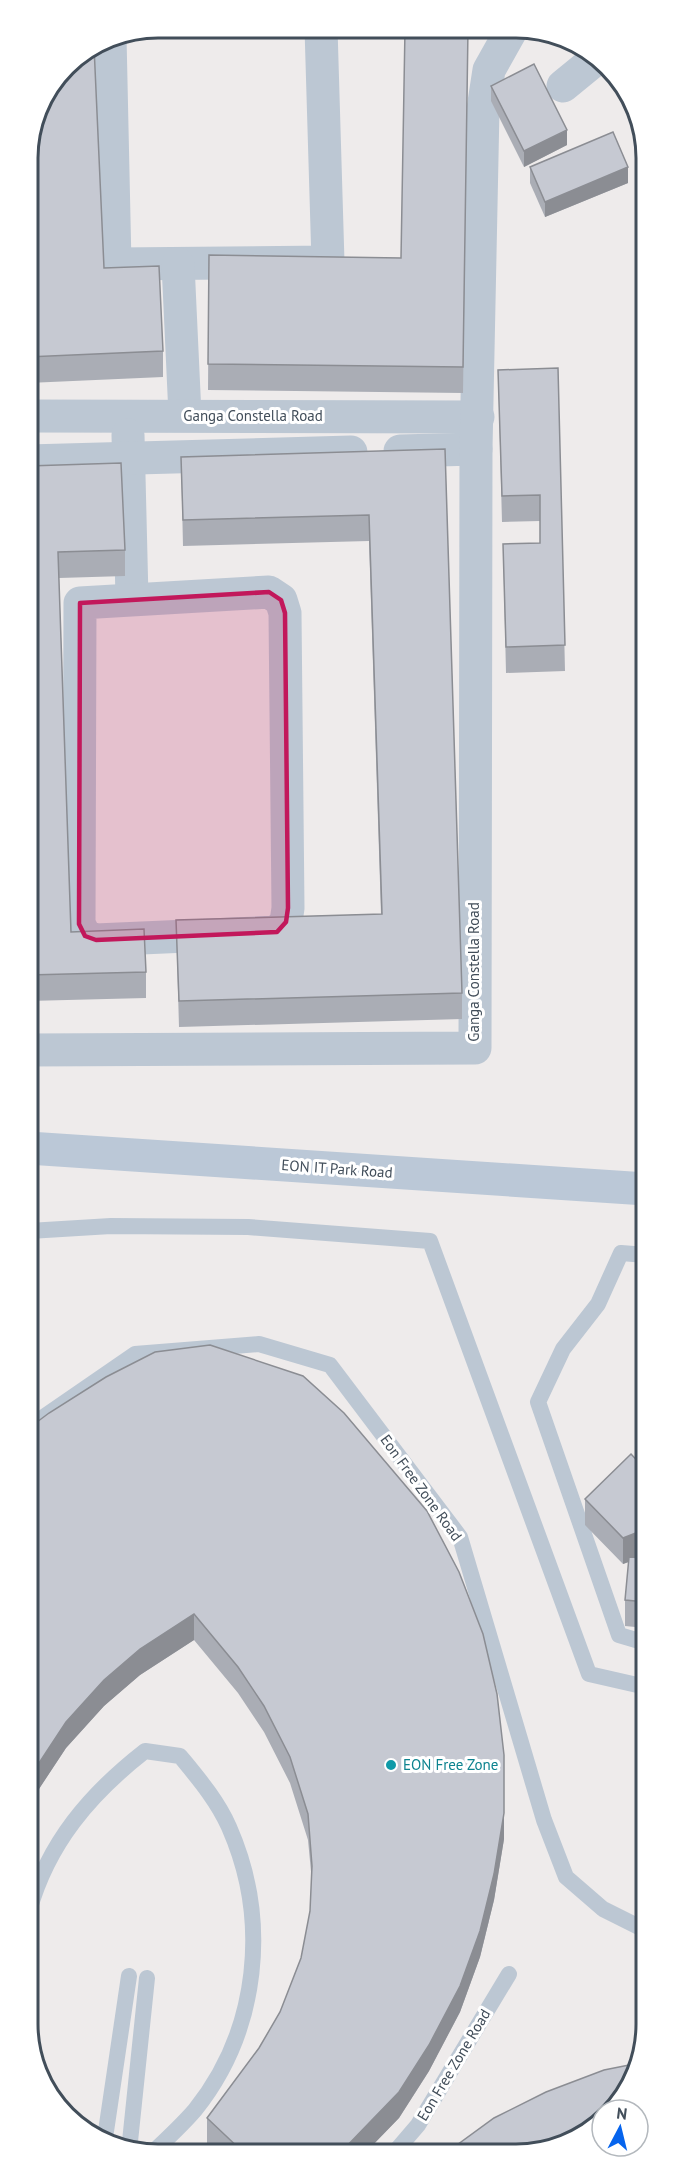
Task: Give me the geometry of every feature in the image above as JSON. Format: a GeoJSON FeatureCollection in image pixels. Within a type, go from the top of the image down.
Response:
{"type":"FeatureCollection","features":[{"type":"Feature","properties":{"kind":"street"},"geometry":{"type":"LineString","coordinates":[[110,47],[116,264],[328,262],[321,38]]}},
{"type":"Feature","properties":{"kind":"street","name":"Ganga Constella Road"},"geometry":{"type":"LineString","coordinates":[[38,1050],[475,1048],[476,449],[483,109],[489,70],[507,38]]}},
{"type":"Feature","properties":{"kind":"street"},"geometry":{"type":"LineString","coordinates":[[563,86],[591,63]]}},
{"type":"Feature","properties":{"kind":"street"},"geometry":{"type":"LineString","coordinates":[[178,264],[185,415]]}},
{"type":"Feature","properties":{"kind":"street","name":"Ganga Constella Road"},"geometry":{"type":"LineString","coordinates":[[38,416],[478,417]]}},
{"type":"Feature","properties":{"kind":"street"},"geometry":{"type":"LineString","coordinates":[[126,417],[131,458],[132,598]]}},
{"type":"Feature","properties":{"kind":"street"},"geometry":{"type":"LineString","coordinates":[[38,461],[476,449]]}},
{"type":"Feature","properties":{"kind":"street"},"geometry":{"type":"LineString","coordinates":[[269,592],[281,600],[285,613],[288,908],[286,922],[277,932],[96,940],[85,936],[79,924],[80,603],[132,598],[269,592]]}},
{"type":"Feature","properties":{"kind":"street","name":"EON IT Park Road"},"geometry":{"type":"LineString","coordinates":[[38,1149],[636,1188]]}},
{"type":"Feature","properties":{"kind":"lane"},"geometry":{"type":"LineString","coordinates":[[38,1230],[111,1226],[248,1227],[430,1241],[589,1674],[636,1685]]}},
{"type":"Feature","properties":{"kind":"lane"},"geometry":{"type":"LineString","coordinates":[[636,1254],[621,1253],[598,1304],[563,1349],[538,1402],[618,1635],[636,1640]]}},
{"type":"Feature","properties":{"kind":"lane","name":"Eon Free Zone Road"},"geometry":{"type":"LineString","coordinates":[[38,1421],[135,1354],[259,1344],[330,1365],[460,1537],[544,1820],[566,1877],[603,1909],[636,1925]]}},
{"type":"Feature","properties":{"kind":"lane"},"geometry":{"type":"LineString","coordinates":[[38,1884],[54,1849],[78,1812],[109,1779],[145,1751],[180,1756],[207,1788],[229,1825],[244,1865],[253,1908],[255,1951],[249,1993],[238,2035],[219,2074],[195,2110],[160,2145]]}},
{"type":"Feature","properties":{"kind":"lane","name":"Eon Free Zone Road"},"geometry":{"type":"LineString","coordinates":[[400,2145],[418,2125],[509,1974]]}},
{"type":"Feature","properties":{"kind":"lane"},"geometry":{"type":"LineString","coordinates":[[106,2133],[129,1977]]}},
{"type":"Feature","properties":{"kind":"lane"},"geometry":{"type":"LineString","coordinates":[[130,2141],[147,1978]]}},
{"type":"Feature","properties":{"kind":"highlighted area"},"geometry":{"type":"Polygon","coordinates":[[[269,592],[281,600],[285,613],[288,908],[286,922],[277,932],[96,940],[85,936],[79,924],[80,603],[269,592]]]}},
{"type":"Feature","properties":{"kind":"building"},"geometry":{"type":"Polygon","coordinates":[[[405,38],[468,38],[463,367],[208,364],[209,255],[401,258],[405,38]]]}},
{"type":"Feature","properties":{"kind":"building"},"geometry":{"type":"Polygon","coordinates":[[[94,56],[104,268],[159,266],[163,351],[38,357],[38,149],[42,126],[50,104],[62,84],[78,67],[94,56]]]}},
{"type":"Feature","properties":{"kind":"building"},"geometry":{"type":"Polygon","coordinates":[[[534,64],[567,130],[524,151],[491,86],[534,64]]]}},
{"type":"Feature","properties":{"kind":"building"},"geometry":{"type":"Polygon","coordinates":[[[613,132],[628,167],[545,202],[530,167],[613,132]]]}},
{"type":"Feature","properties":{"kind":"building"},"geometry":{"type":"Polygon","coordinates":[[[558,368],[565,645],[506,647],[503,544],[540,543],[540,495],[502,496],[498,370],[558,368]]]}},
{"type":"Feature","properties":{"kind":"building"},"geometry":{"type":"Polygon","coordinates":[[[445,449],[462,993],[179,1001],[176,920],[382,914],[369,515],[183,520],[181,457],[445,449]]]}},
{"type":"Feature","properties":{"kind":"building"},"geometry":{"type":"Polygon","coordinates":[[[121,463],[125,550],[58,552],[71,932],[144,929],[146,972],[38,975],[38,466],[121,463]]]}},
{"type":"Feature","properties":{"kind":"building","name":"EON Free Zone"},"geometry":{"type":"Polygon","coordinates":[[[210,1345],[303,1376],[344,1413],[427,1511],[459,1572],[483,1634],[497,1694],[504,1755],[504,1813],[494,1874],[480,1931],[460,1986],[429,2045],[399,2092],[348,2145],[236,2145],[207,2118],[259,2048],[280,2012],[301,1958],[310,1911],[312,1866],[308,1814],[290,1757],[264,1706],[238,1667],[194,1614],[140,1649],[104,1680],[66,1722],[38,1764],[38,1421],[106,1377],[155,1352],[210,1345]]]}},
{"type":"Feature","properties":{"kind":"building"},"geometry":{"type":"Polygon","coordinates":[[[631,1454],[636,1459],[636,1533],[623,1538],[585,1499],[631,1454]]]}},
{"type":"Feature","properties":{"kind":"building"},"geometry":{"type":"Polygon","coordinates":[[[629,1557],[636,1557],[636,1601],[625,1600],[629,1557]]]}},
{"type":"Feature","properties":{"kind":"building"},"geometry":{"type":"Polygon","coordinates":[[[629,2065],[612,2098],[590,2098],[590,2120],[570,2132],[540,2142],[517,2145],[457,2145],[494,2118],[546,2092],[604,2070],[629,2065]]]}},
{"type":"Feature","properties":{"kind":"place","name":"EON Free Zone"},"geometry":{"type":"Point","coordinates":[391,1765]}}]}
